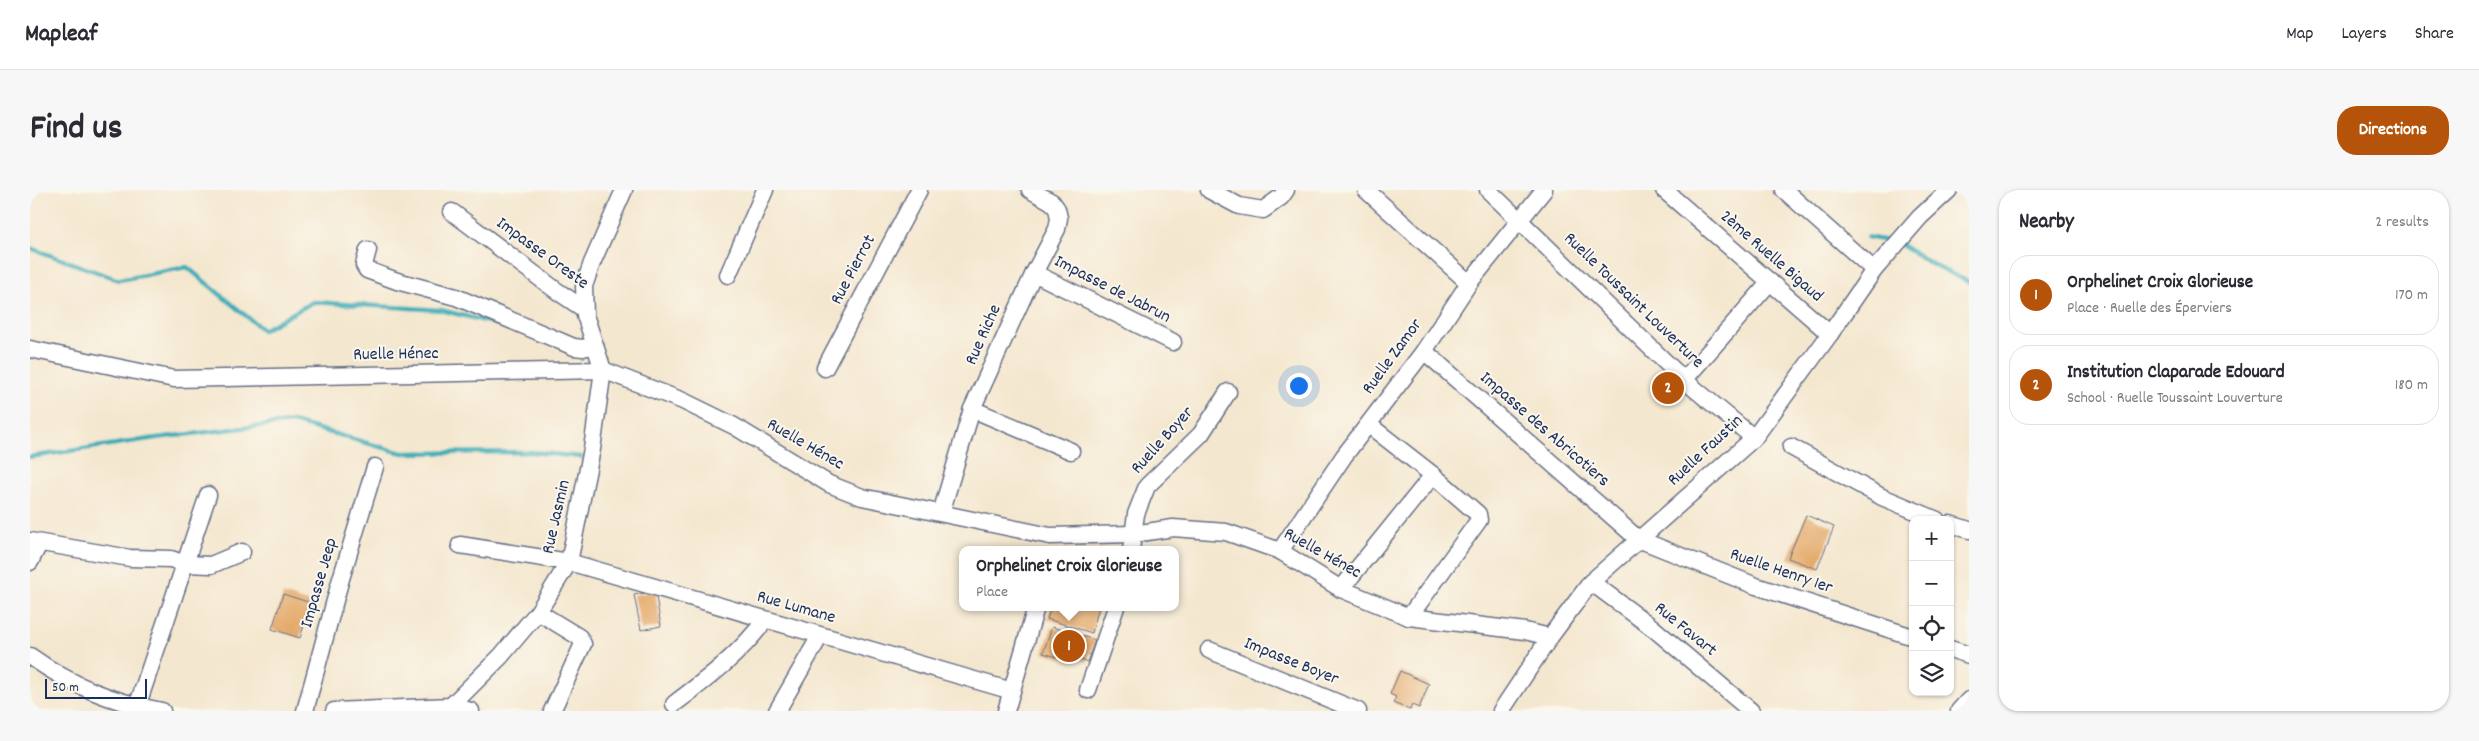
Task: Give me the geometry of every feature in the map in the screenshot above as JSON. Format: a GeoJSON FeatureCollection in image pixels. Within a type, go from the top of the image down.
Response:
{"type":"FeatureCollection","features":[{"type":"Feature","properties":{"kind":"street","name":"Rue Jasmin"},"geometry":{"type":"LineString","coordinates":[[451,706],[501,656],[538,612],[569,562],[592,448],[603,370],[584,309],[584,286],[589,270],[624,190]]}},
{"type":"Feature","properties":{"kind":"street"},"geometry":{"type":"LineString","coordinates":[[728,275],[765,190]]}},
{"type":"Feature","properties":{"kind":"street","name":"Rue Pierrot"},"geometry":{"type":"LineString","coordinates":[[825,368],[919,190]]}},
{"type":"Feature","properties":{"kind":"street","name":"Rue Riche"},"geometry":{"type":"LineString","coordinates":[[941,513],[972,409],[1034,273],[1057,229],[1059,218],[1057,209],[1052,202],[1030,190]]}},
{"type":"Feature","properties":{"kind":"street"},"geometry":{"type":"LineString","coordinates":[[1209,190],[1239,206],[1263,210],[1281,197],[1286,190]]}},
{"type":"Feature","properties":{"kind":"street"},"geometry":{"type":"LineString","coordinates":[[1366,190],[1469,283]]}},
{"type":"Feature","properties":{"kind":"street","name":"Ruelle Toussaint Louverture"},"geometry":{"type":"LineString","coordinates":[[1488,190],[1522,220],[1684,380],[1754,438]]}},
{"type":"Feature","properties":{"kind":"street","name":"Ruelle Zamor"},"geometry":{"type":"LineString","coordinates":[[1280,551],[1344,456],[1424,351],[1469,283],[1522,220],[1544,190]]}},
{"type":"Feature","properties":{"kind":"street","name":"2ème Ruelle Bigaud"},"geometry":{"type":"LineString","coordinates":[[1664,190],[1830,334]]}},
{"type":"Feature","properties":{"kind":"street"},"geometry":{"type":"LineString","coordinates":[[1784,190],[1874,270]]}},
{"type":"Feature","properties":{"kind":"street","name":"Ruelle Faustin"},"geometry":{"type":"LineString","coordinates":[[1501,711],[1550,637],[1591,582],[1754,438],[1874,270],[1898,241],[1950,190]]}},
{"type":"Feature","properties":{"kind":"street","name":"Impasse Oreste"},"geometry":{"type":"LineString","coordinates":[[452,212],[584,309]]}},
{"type":"Feature","properties":{"kind":"street"},"geometry":{"type":"LineString","coordinates":[[368,250],[364,265],[367,270],[397,282],[456,297],[574,346],[583,348],[594,345]]}},
{"type":"Feature","properties":{"kind":"street","name":"Impasse de Jabrun"},"geometry":{"type":"LineString","coordinates":[[1034,273],[1173,342]]}},
{"type":"Feature","properties":{"kind":"street"},"geometry":{"type":"LineString","coordinates":[[1684,380],[1770,282]]}},
{"type":"Feature","properties":{"kind":"street","name":"Ruelle Hénec"},"geometry":{"type":"LineString","coordinates":[[30,349],[174,379],[603,370],[683,401],[734,426],[791,463],[829,484],[862,497],[941,513],[1049,543],[1173,528],[1226,532],[1280,551],[1341,589],[1409,617],[1526,631],[1550,637]]}},
{"type":"Feature","properties":{"kind":"street","name":"Impasse des Abricotiers"},"geometry":{"type":"LineString","coordinates":[[1424,351],[1638,539]]}},
{"type":"Feature","properties":{"kind":"street","name":"Ruelle Boyer"},"geometry":{"type":"LineString","coordinates":[[1132,546],[1136,514],[1147,486],[1201,434],[1228,392]]}},
{"type":"Feature","properties":{"kind":"street"},"geometry":{"type":"LineString","coordinates":[[972,409],[1071,450]]}},
{"type":"Feature","properties":{"kind":"street"},"geometry":{"type":"LineString","coordinates":[[1369,425],[1433,475],[1478,514],[1479,520],[1475,527],[1409,617]]}},
{"type":"Feature","properties":{"kind":"street"},"geometry":{"type":"LineString","coordinates":[[1791,448],[1882,497],[1927,516]]}},
{"type":"Feature","properties":{"kind":"street","name":"Impasse Jeep"},"geometry":{"type":"LineString","coordinates":[[305,711],[340,582],[375,467]]}},
{"type":"Feature","properties":{"kind":"street"},"geometry":{"type":"LineString","coordinates":[[1341,589],[1433,475]]}},
{"type":"Feature","properties":{"kind":"street"},"geometry":{"type":"LineString","coordinates":[[137,707],[208,495]]}},
{"type":"Feature","properties":{"kind":"street"},"geometry":{"type":"LineString","coordinates":[[1954,525],[1969,530]]}},
{"type":"Feature","properties":{"kind":"street","name":"Ruelle Henry 1er"},"geometry":{"type":"LineString","coordinates":[[1638,539],[1756,586],[1909,636]]}},
{"type":"Feature","properties":{"kind":"street"},"geometry":{"type":"LineString","coordinates":[[30,562],[35,542],[130,558],[171,559],[185,564],[211,565],[242,552]]}},
{"type":"Feature","properties":{"kind":"street","name":"Rue Lumane"},"geometry":{"type":"LineString","coordinates":[[460,545],[569,562],[1012,691]]}},
{"type":"Feature","properties":{"kind":"street","name":"Rue Favart"},"geometry":{"type":"LineString","coordinates":[[1591,582],[1653,628],[1752,711]]}},
{"type":"Feature","properties":{"kind":"street"},"geometry":{"type":"LineString","coordinates":[[1006,711],[1035,611]]}},
{"type":"Feature","properties":{"kind":"street"},"geometry":{"type":"LineString","coordinates":[[1088,690],[1115,611]]}},
{"type":"Feature","properties":{"kind":"street"},"geometry":{"type":"LineString","coordinates":[[538,612],[579,637],[583,644],[552,711]]}},
{"type":"Feature","properties":{"kind":"street"},"geometry":{"type":"LineString","coordinates":[[674,704],[724,666],[749,641],[764,620]]}},
{"type":"Feature","properties":{"kind":"street"},"geometry":{"type":"LineString","coordinates":[[777,711],[820,636]]}},
{"type":"Feature","properties":{"kind":"street","name":"Impasse Boyer"},"geometry":{"type":"LineString","coordinates":[[1208,650],[1358,711]]}},
{"type":"Feature","properties":{"kind":"street"},"geometry":{"type":"LineString","coordinates":[[1954,650],[1969,655]]}},
{"type":"Feature","properties":{"kind":"street"},"geometry":{"type":"LineString","coordinates":[[30,656],[108,705],[162,711]]}},
{"type":"Feature","properties":{"kind":"street"},"geometry":{"type":"LineString","coordinates":[[1959,711],[1969,700]]}},
{"type":"Feature","properties":{"kind":"street"},"geometry":{"type":"LineString","coordinates":[[334,711],[451,706],[471,711]]}},
{"type":"Feature","properties":{"kind":"building"},"geometry":{"type":"Polygon","coordinates":[[[1806,515],[1834,527],[1817,569],[1788,558],[1806,515]]]}},
{"type":"Feature","properties":{"kind":"building"},"geometry":{"type":"Polygon","coordinates":[[[655,591],[661,626],[641,630],[634,595],[655,591]]]}},
{"type":"Feature","properties":{"kind":"building"},"geometry":{"type":"Polygon","coordinates":[[[283,594],[311,603],[300,638],[272,629],[283,594]]]}},
{"type":"Feature","properties":{"kind":"building"},"geometry":{"type":"Polygon","coordinates":[[[1050,611],[1098,611],[1092,633],[1047,619],[1050,611]]]}},
{"type":"Feature","properties":{"kind":"building"},"geometry":{"type":"Polygon","coordinates":[[[1052,627],[1095,640],[1087,662],[1073,658],[1071,661],[1043,653],[1052,627]]]}},
{"type":"Feature","properties":{"kind":"building"},"geometry":{"type":"Polygon","coordinates":[[[1400,671],[1429,684],[1419,708],[1412,705],[1410,710],[1393,703],[1396,697],[1390,694],[1400,671]]]}},
{"type":"Feature","properties":{"kind":"waterway"},"geometry":{"type":"LineString","coordinates":[[1867,237],[1892,242]]}},
{"type":"Feature","properties":{"kind":"waterway"},"geometry":{"type":"LineString","coordinates":[[1900,244],[1935,266],[1969,282]]}},
{"type":"Feature","properties":{"kind":"waterway"},"geometry":{"type":"LineString","coordinates":[[30,248],[119,280],[187,267],[263,330],[313,302],[441,310],[509,327]]}},
{"type":"Feature","properties":{"kind":"waterway"},"geometry":{"type":"LineString","coordinates":[[30,457],[156,438],[293,422],[402,453],[532,452],[581,457]]}},
{"type":"Feature","properties":{"kind":"place","name":"Institution Claparade Edouard"},"geometry":{"type":"Point","coordinates":[1668,388]}},
{"type":"Feature","properties":{"kind":"place","name":"Orphelinet Croix Glorieuse"},"geometry":{"type":"Point","coordinates":[1069,646]}}]}
